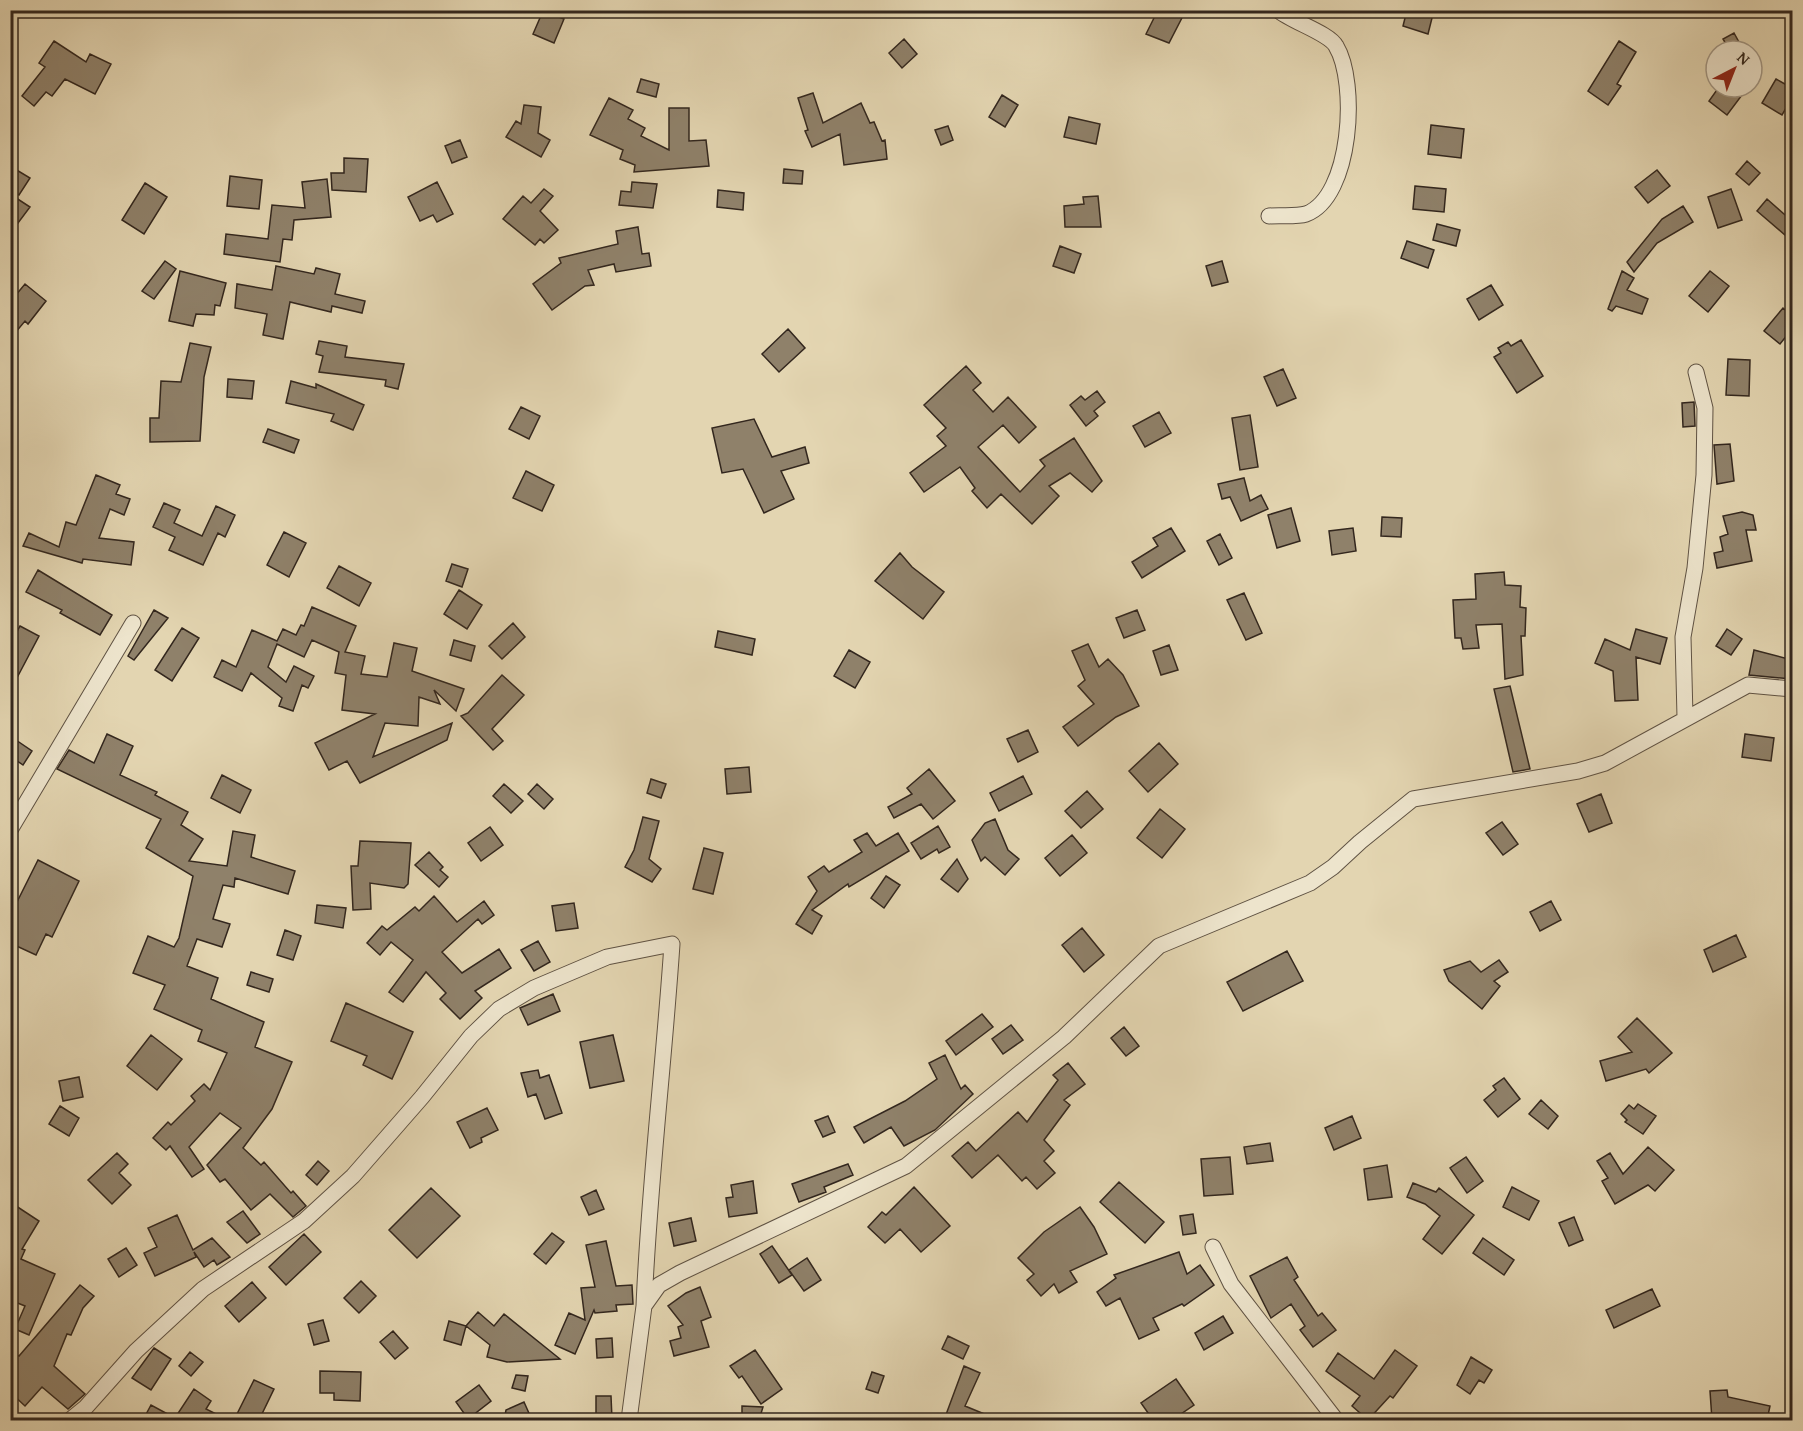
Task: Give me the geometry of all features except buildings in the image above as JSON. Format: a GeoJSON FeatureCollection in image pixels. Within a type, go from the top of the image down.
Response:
{"type":"FeatureCollection","features":[{"type":"Feature","properties":{"kind":"street"},"geometry":{"type":"LineString","coordinates":[[1269,216],[1306,214],[1329,196],[1345,159],[1348,95],[1343,60],[1335,43],[1323,34],[1291,21],[1278,10]]}},
{"type":"Feature","properties":{"kind":"street"},"geometry":{"type":"LineString","coordinates":[[1685,717],[1683,637],[1695,568],[1704,475],[1705,408],[1696,372]]}},
{"type":"Feature","properties":{"kind":"street"},"geometry":{"type":"LineString","coordinates":[[10,830],[133,623]]}},
{"type":"Feature","properties":{"kind":"street"},"geometry":{"type":"LineString","coordinates":[[644,1306],[659,1285],[680,1272],[906,1166],[1064,1037],[1159,946],[1310,883],[1333,867],[1413,799],[1578,771],[1605,763],[1685,717],[1748,685],[1792,689]]}},
{"type":"Feature","properties":{"kind":"street"},"geometry":{"type":"LineString","coordinates":[[70,1420],[86,1407],[136,1351],[203,1289],[304,1221],[353,1176],[422,1097],[471,1035],[499,1009],[534,988],[607,957],[672,944],[664,1063],[647,1241],[644,1306],[629,1420]]}},
{"type":"Feature","properties":{"kind":"street"},"geometry":{"type":"LineString","coordinates":[[1213,1247],[1231,1284],[1336,1420]]}}]}
